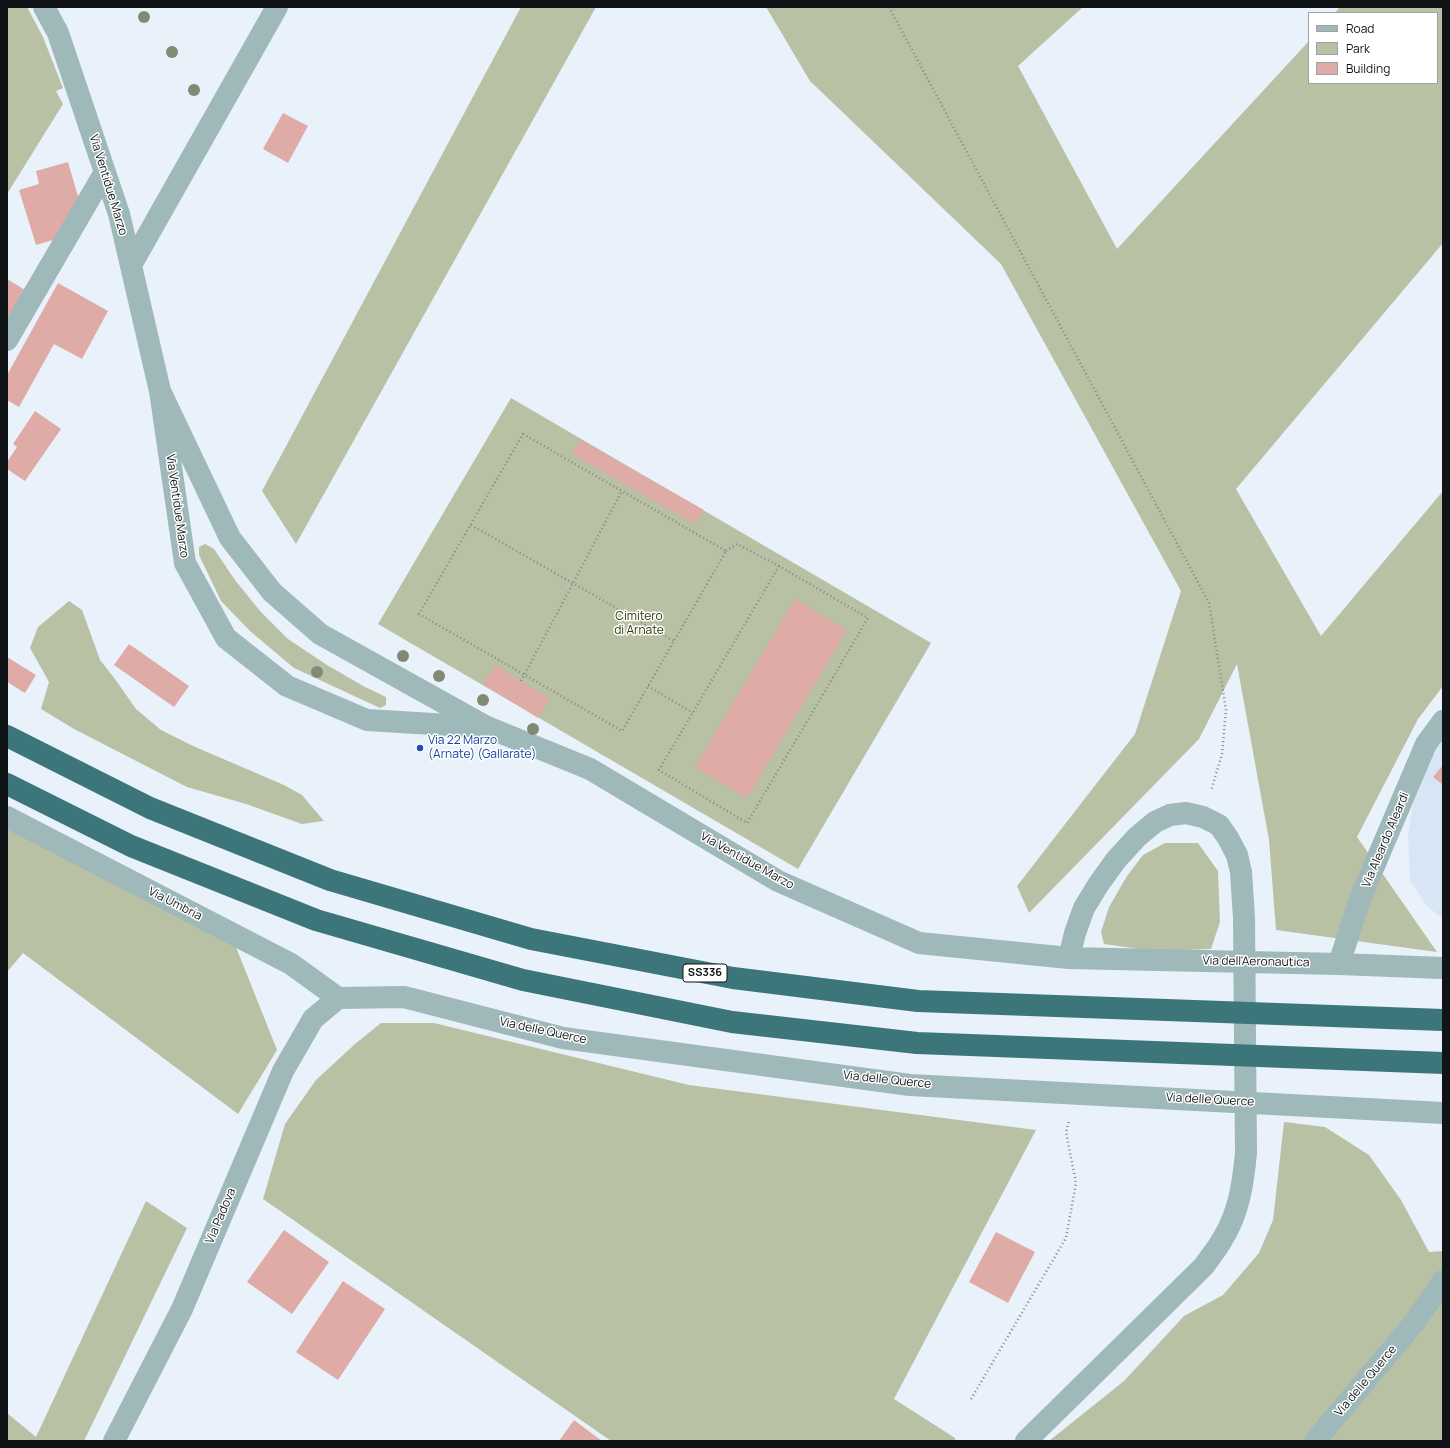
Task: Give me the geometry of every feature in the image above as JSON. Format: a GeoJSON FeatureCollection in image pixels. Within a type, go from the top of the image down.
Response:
{"type":"FeatureCollection","features":[{"type":"Feature","properties":{"kind":"highway","name":"SS336"},"geometry":{"type":"LineString","coordinates":[[7,736],[150,808],[330,880],[531,939],[733,978],[918,1001],[1443,1020]]}},
{"type":"Feature","properties":{"kind":"highway"},"geometry":{"type":"LineString","coordinates":[[7,784],[131,846],[316,920],[523,980],[732,1022],[917,1043],[1443,1063]]}},
{"type":"Feature","properties":{"kind":"street","name":"Via Ventidue Marzo"},"geometry":{"type":"LineString","coordinates":[[44,7],[58,33],[119,214],[160,391],[185,563],[226,638],[287,686],[367,720],[487,727]]}},
{"type":"Feature","properties":{"kind":"street"},"geometry":{"type":"LineString","coordinates":[[131,265],[277,7]]}},
{"type":"Feature","properties":{"kind":"street"},"geometry":{"type":"LineString","coordinates":[[7,340],[105,172]]}},
{"type":"Feature","properties":{"kind":"street","name":"Via Ventidue Marzo"},"geometry":{"type":"LineString","coordinates":[[160,391],[230,538],[272,592],[320,634],[487,727],[590,769],[778,881],[919,943],[1069,958]]}},
{"type":"Feature","properties":{"kind":"street","name":"Via Aleardo Aleardi"},"geometry":{"type":"LineString","coordinates":[[1339,964],[1360,899],[1423,751],[1426,744],[1443,721]]}},
{"type":"Feature","properties":{"kind":"street"},"geometry":{"type":"LineString","coordinates":[[1026,1441],[1204,1266],[1223,1240],[1236,1213],[1243,1185],[1246,1153],[1244,918],[1241,872],[1237,855],[1228,838],[1219,826],[1203,817],[1186,813],[1170,815],[1155,822],[1137,837],[1116,860],[1084,908],[1075,933],[1069,958]]}},
{"type":"Feature","properties":{"kind":"street","name":"Via Umbria"},"geometry":{"type":"LineString","coordinates":[[7,817],[291,964],[338,998]]}},
{"type":"Feature","properties":{"kind":"street","name":"Via dell'Aeronautica"},"geometry":{"type":"LineString","coordinates":[[1069,958],[1339,964],[1443,968]]}},
{"type":"Feature","properties":{"kind":"street","name":"Via delle Querce"},"geometry":{"type":"LineString","coordinates":[[338,998],[404,997],[563,1038],[910,1085],[1443,1112]]}},
{"type":"Feature","properties":{"kind":"street","name":"Via Padova"},"geometry":{"type":"LineString","coordinates":[[114,1441],[182,1309],[283,1071],[313,1019],[338,998]]}},
{"type":"Feature","properties":{"kind":"street","name":"Via delle Querce"},"geometry":{"type":"LineString","coordinates":[[1315,1441],[1414,1324],[1443,1281]]}},
{"type":"Feature","properties":{"kind":"path"},"geometry":{"type":"LineString","coordinates":[[889,7],[1209,603],[1226,710],[1222,754],[1203,817]]}},
{"type":"Feature","properties":{"kind":"path"},"geometry":{"type":"LineString","coordinates":[[726,550],[523,434],[419,614],[622,731],[726,550],[737,544],[779,566],[868,618],[747,823],[659,770],[779,566]]}},
{"type":"Feature","properties":{"kind":"path"},"geometry":{"type":"LineString","coordinates":[[521,681],[622,491]]}},
{"type":"Feature","properties":{"kind":"path"},"geometry":{"type":"LineString","coordinates":[[471,525],[674,641]]}},
{"type":"Feature","properties":{"kind":"path"},"geometry":{"type":"LineString","coordinates":[[648,686],[692,713]]}},
{"type":"Feature","properties":{"kind":"path"},"geometry":{"type":"LineString","coordinates":[[971,1399],[1066,1238],[1076,1183],[1066,1132],[1074,1093]]}},
{"type":"Feature","properties":{"kind":"shaded area"},"geometry":{"type":"Polygon","coordinates":[[[1443,740],[1443,919],[1426,905],[1410,880],[1408,835],[1413,804],[1433,752],[1443,740]]]}},
{"type":"Feature","properties":{"kind":"green space"},"geometry":{"type":"Polygon","coordinates":[[[7,7],[27,7],[43,37],[63,88],[56,91],[63,104],[7,194],[7,7]]]}},
{"type":"Feature","properties":{"kind":"green space"},"geometry":{"type":"Polygon","coordinates":[[[521,7],[596,7],[296,544],[262,491],[521,7]]]}},
{"type":"Feature","properties":{"kind":"green space"},"geometry":{"type":"Polygon","coordinates":[[[766,7],[1083,7],[1018,66],[1117,249],[1308,42],[1308,84],[1438,84],[1438,12],[1336,12],[1340,7],[1443,7],[1443,243],[1236,489],[1321,636],[1443,491],[1443,686],[1418,719],[1357,837],[1437,952],[1276,930],[1269,840],[1237,664],[1199,739],[1029,913],[1017,886],[1135,734],[1181,591],[1001,264],[810,81],[766,7]]]}},
{"type":"Feature","properties":{"kind":"green space","name":"Cimitero di Arnate"},"geometry":{"type":"Polygon","coordinates":[[[511,398],[931,643],[798,869],[378,624],[511,398]]]}},
{"type":"Feature","properties":{"kind":"green space"},"geometry":{"type":"Polygon","coordinates":[[[205,544],[214,549],[235,580],[260,611],[288,639],[327,665],[365,687],[386,697],[386,705],[380,708],[294,668],[251,632],[221,601],[199,555],[199,547],[205,544]]]}},
{"type":"Feature","properties":{"kind":"green space"},"geometry":{"type":"Polygon","coordinates":[[[69,601],[82,610],[100,660],[136,709],[161,730],[193,746],[284,785],[302,795],[324,821],[302,824],[246,804],[187,787],[74,729],[41,709],[49,682],[30,648],[38,627],[69,601]]]}},
{"type":"Feature","properties":{"kind":"green space"},"geometry":{"type":"Polygon","coordinates":[[[7,826],[234,942],[277,1050],[238,1114],[23,953],[7,972],[7,826]]]}},
{"type":"Feature","properties":{"kind":"green space"},"geometry":{"type":"Polygon","coordinates":[[[1165,843],[1198,843],[1218,871],[1220,922],[1211,949],[1153,951],[1104,944],[1101,932],[1109,907],[1127,876],[1143,855],[1165,843]]]}},
{"type":"Feature","properties":{"kind":"green space"},"geometry":{"type":"Polygon","coordinates":[[[381,1023],[434,1023],[689,1085],[1036,1130],[894,1399],[955,1438],[955,1441],[611,1441],[263,1199],[285,1124],[316,1080],[355,1044],[381,1023]]]}},
{"type":"Feature","properties":{"kind":"green space"},"geometry":{"type":"Polygon","coordinates":[[[1284,1122],[1325,1127],[1369,1155],[1401,1200],[1429,1252],[1443,1251],[1443,1441],[1049,1441],[1124,1381],[1184,1316],[1223,1295],[1259,1253],[1273,1220],[1284,1122]]]}},
{"type":"Feature","properties":{"kind":"green space"},"geometry":{"type":"Polygon","coordinates":[[[146,1201],[187,1228],[84,1441],[7,1441],[7,1413],[36,1437],[146,1201]]]}},
{"type":"Feature","properties":{"kind":"building"},"geometry":{"type":"Polygon","coordinates":[[[283,113],[308,126],[288,163],[263,149],[283,113]]]}},
{"type":"Feature","properties":{"kind":"building"},"geometry":{"type":"Polygon","coordinates":[[[68,162],[82,210],[77,233],[36,245],[19,190],[39,184],[36,171],[68,162]]]}},
{"type":"Feature","properties":{"kind":"building"},"geometry":{"type":"Polygon","coordinates":[[[7,279],[25,290],[7,321],[7,279]]]}},
{"type":"Feature","properties":{"kind":"building"},"geometry":{"type":"Polygon","coordinates":[[[58,283],[108,311],[82,359],[54,344],[19,407],[7,400],[7,375],[58,283]]]}},
{"type":"Feature","properties":{"kind":"building"},"geometry":{"type":"Polygon","coordinates":[[[35,411],[61,429],[25,481],[7,469],[7,462],[17,447],[13,444],[35,411]]]}},
{"type":"Feature","properties":{"kind":"building"},"geometry":{"type":"Polygon","coordinates":[[[581,440],[704,510],[695,524],[572,454],[581,440]]]}},
{"type":"Feature","properties":{"kind":"building"},"geometry":{"type":"Polygon","coordinates":[[[795,599],[847,630],[747,798],[695,767],[795,599]]]}},
{"type":"Feature","properties":{"kind":"building"},"geometry":{"type":"Polygon","coordinates":[[[129,644],[189,686],[174,707],[114,665],[129,644]]]}},
{"type":"Feature","properties":{"kind":"building"},"geometry":{"type":"Polygon","coordinates":[[[7,657],[36,675],[25,693],[7,682],[7,657]]]}},
{"type":"Feature","properties":{"kind":"building"},"geometry":{"type":"Polygon","coordinates":[[[495,665],[550,699],[538,718],[483,684],[495,665]]]}},
{"type":"Feature","properties":{"kind":"building"},"geometry":{"type":"Polygon","coordinates":[[[1443,765],[1443,785],[1433,777],[1443,765]]]}},
{"type":"Feature","properties":{"kind":"building"},"geometry":{"type":"Polygon","coordinates":[[[284,1230],[329,1262],[292,1314],[247,1282],[284,1230]]]}},
{"type":"Feature","properties":{"kind":"building"},"geometry":{"type":"Polygon","coordinates":[[[996,1232],[1035,1252],[1008,1303],[969,1282],[996,1232]]]}},
{"type":"Feature","properties":{"kind":"building"},"geometry":{"type":"Polygon","coordinates":[[[343,1281],[385,1309],[338,1380],[296,1352],[343,1281]]]}},
{"type":"Feature","properties":{"kind":"building"},"geometry":{"type":"Polygon","coordinates":[[[574,1420],[602,1441],[559,1441],[574,1420]]]}},
{"type":"Feature","properties":{"kind":"place","name":"Via 22 Marzo (Arnate) (Gallarate)"},"geometry":{"type":"Point","coordinates":[420,748]}}]}
